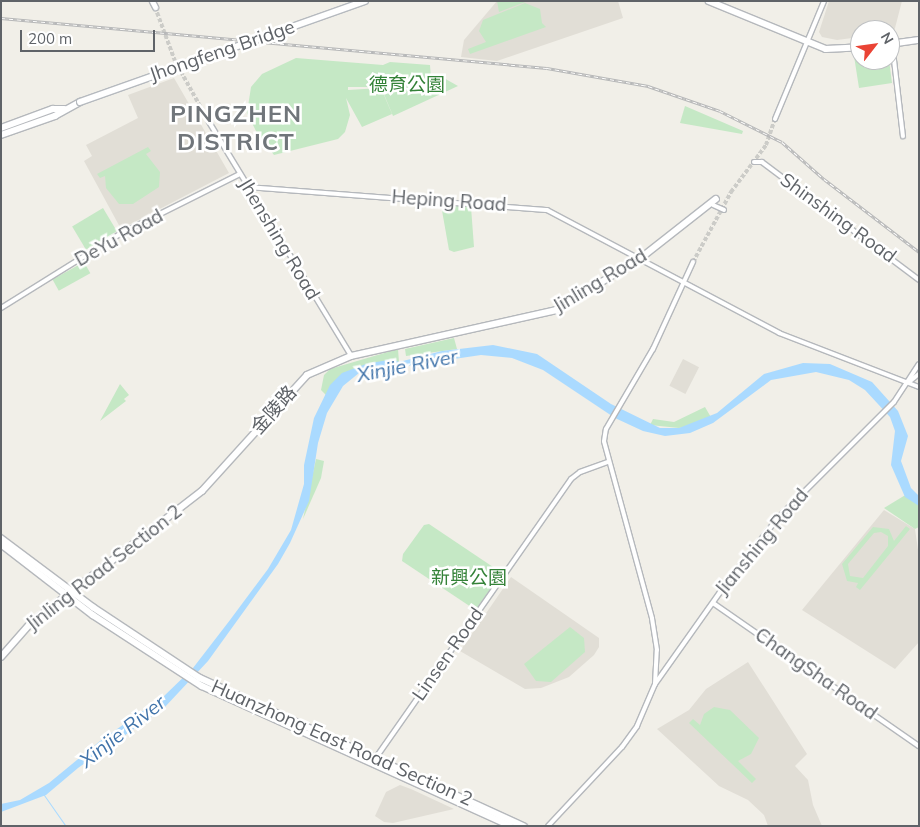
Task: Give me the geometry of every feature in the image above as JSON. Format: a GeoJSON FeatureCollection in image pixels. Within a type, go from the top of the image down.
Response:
{"type":"FeatureCollection","features":[{"type":"Feature","properties":{"kind":"main road","name":"Jhongfeng Bridge"},"geometry":{"type":"LineString","coordinates":[[2,132],[53,109],[64,109],[365,1]]}},
{"type":"Feature","properties":{"kind":"main road"},"geometry":{"type":"LineString","coordinates":[[709,1],[826,49],[850,48]]}},
{"type":"Feature","properties":{"kind":"main road"},"geometry":{"type":"LineString","coordinates":[[900,43],[919,40]]}},
{"type":"Feature","properties":{"kind":"main road","name":"Jinling Road"},"geometry":{"type":"LineString","coordinates":[[351,356],[556,310],[641,258],[716,198]]}},
{"type":"Feature","properties":{"kind":"main road","name":"金陵路"},"geometry":{"type":"LineString","coordinates":[[210,482],[306,375],[351,356]]}},
{"type":"Feature","properties":{"kind":"main road","name":"Jinling Road Section 2"},"geometry":{"type":"LineString","coordinates":[[1,657],[18,634],[189,502],[210,482]]}},
{"type":"Feature","properties":{"kind":"main road"},"geometry":{"type":"LineString","coordinates":[[1,538],[69,594]]}},
{"type":"Feature","properties":{"kind":"main road"},"geometry":{"type":"LineString","coordinates":[[1,544],[69,594]]}},
{"type":"Feature","properties":{"kind":"main road","name":"Huanzhong East Road Section 2"},"geometry":{"type":"LineString","coordinates":[[69,594],[197,680],[511,826]]}},
{"type":"Feature","properties":{"kind":"main road","name":"Huanzhong East Road Section 2"},"geometry":{"type":"LineString","coordinates":[[373,762],[524,826]]}},
{"type":"Feature","properties":{"kind":"street"},"geometry":{"type":"LineString","coordinates":[[776,119],[824,1]]}},
{"type":"Feature","properties":{"kind":"street"},"geometry":{"type":"LineString","coordinates":[[894,70],[903,136]]}},
{"type":"Feature","properties":{"kind":"street","name":"Jhenshing Road"},"geometry":{"type":"LineString","coordinates":[[209,122],[246,187],[351,356]]}},
{"type":"Feature","properties":{"kind":"street","name":"Shinshing Road"},"geometry":{"type":"LineString","coordinates":[[754,162],[762,162],[918,278]]}},
{"type":"Feature","properties":{"kind":"street","name":"DeYu Road"},"geometry":{"type":"LineString","coordinates":[[1,308],[120,234],[240,174]]}},
{"type":"Feature","properties":{"kind":"street","name":"Heping Road"},"geometry":{"type":"LineString","coordinates":[[246,187],[541,209],[641,258],[779,333],[919,386]]}},
{"type":"Feature","properties":{"kind":"street"},"geometry":{"type":"LineString","coordinates":[[714,205],[724,210]]}},
{"type":"Feature","properties":{"kind":"street"},"geometry":{"type":"LineString","coordinates":[[548,826],[622,748],[638,726],[655,684],[657,650],[652,618],[608,462],[605,435],[693,262]]}},
{"type":"Feature","properties":{"kind":"street"},"geometry":{"type":"LineString","coordinates":[[909,382],[919,364]]}},
{"type":"Feature","properties":{"kind":"street"},"geometry":{"type":"LineString","coordinates":[[909,382],[919,374]]}},
{"type":"Feature","properties":{"kind":"street","name":"Jianshing Road"},"geometry":{"type":"LineString","coordinates":[[655,684],[713,602],[778,518],[883,412],[909,382]]}},
{"type":"Feature","properties":{"kind":"street","name":"Linsen Road"},"geometry":{"type":"LineString","coordinates":[[373,762],[571,479],[580,472],[608,462]]}},
{"type":"Feature","properties":{"kind":"street","name":"ChangSha Road"},"geometry":{"type":"LineString","coordinates":[[713,602],[919,746]]}},
{"type":"Feature","properties":{"kind":"shaded area"},"geometry":{"type":"Polygon","coordinates":[[[497,1],[618,1],[623,18],[497,61],[461,57],[464,40],[497,1]]]}},
{"type":"Feature","properties":{"kind":"shaded area"},"geometry":{"type":"Polygon","coordinates":[[[829,1],[902,1],[897,20],[850,20],[850,38],[837,40],[822,37],[819,32],[829,1]]]}},
{"type":"Feature","properties":{"kind":"shaded area"},"geometry":{"type":"Polygon","coordinates":[[[174,78],[229,173],[121,229],[84,161],[92,156],[86,145],[138,118],[128,95],[174,78]]]}},
{"type":"Feature","properties":{"kind":"shaded area"},"geometry":{"type":"Polygon","coordinates":[[[683,359],[699,367],[685,394],[669,386],[683,359]]]}},
{"type":"Feature","properties":{"kind":"shaded area"},"geometry":{"type":"Polygon","coordinates":[[[884,510],[915,529],[919,557],[919,642],[895,669],[802,610],[884,510]]]}},
{"type":"Feature","properties":{"kind":"shaded area"},"geometry":{"type":"Polygon","coordinates":[[[511,577],[599,638],[599,647],[594,655],[569,677],[541,688],[525,689],[460,651],[511,577]]]}},
{"type":"Feature","properties":{"kind":"shaded area"},"geometry":{"type":"Polygon","coordinates":[[[748,662],[807,754],[795,766],[808,780],[813,805],[822,826],[768,826],[764,815],[748,800],[719,786],[657,729],[689,710],[706,689],[748,662]]]}},
{"type":"Feature","properties":{"kind":"shaded area"},"geometry":{"type":"Polygon","coordinates":[[[400,785],[454,809],[393,823],[384,822],[375,816],[386,792],[400,785]]]}},
{"type":"Feature","properties":{"kind":"green space"},"geometry":{"type":"Polygon","coordinates":[[[497,1],[528,1],[499,12],[497,1]]]}},
{"type":"Feature","properties":{"kind":"green space"},"geometry":{"type":"Polygon","coordinates":[[[525,3],[540,9],[542,23],[546,27],[470,54],[468,49],[486,42],[479,31],[483,20],[525,3]]]}},
{"type":"Feature","properties":{"kind":"green space","name":"德育公園"},"geometry":{"type":"Polygon","coordinates":[[[296,58],[383,65],[390,62],[430,65],[431,78],[442,77],[458,86],[393,116],[381,87],[348,87],[348,90],[381,88],[392,114],[362,127],[346,98],[350,115],[345,132],[338,139],[274,155],[257,133],[247,113],[251,87],[262,74],[296,58]]]}},
{"type":"Feature","properties":{"kind":"green space"},"geometry":{"type":"Polygon","coordinates":[[[856,70],[890,70],[892,83],[859,88],[856,70]]]}},
{"type":"Feature","properties":{"kind":"green space"},"geometry":{"type":"Polygon","coordinates":[[[685,106],[743,131],[742,134],[680,123],[685,106]]]}},
{"type":"Feature","properties":{"kind":"green space"},"geometry":{"type":"Polygon","coordinates":[[[148,147],[151,151],[146,154],[160,172],[159,187],[133,204],[119,204],[106,188],[105,176],[100,178],[97,174],[148,147]]]}},
{"type":"Feature","properties":{"kind":"green space"},"geometry":{"type":"Polygon","coordinates":[[[441,205],[471,207],[474,247],[454,252],[449,250],[441,205]]]}},
{"type":"Feature","properties":{"kind":"green space"},"geometry":{"type":"Polygon","coordinates":[[[103,208],[117,231],[86,250],[72,227],[103,208]]]}},
{"type":"Feature","properties":{"kind":"green space"},"geometry":{"type":"Polygon","coordinates":[[[84,262],[90,273],[59,291],[53,279],[84,262]]]}},
{"type":"Feature","properties":{"kind":"green space"},"geometry":{"type":"Polygon","coordinates":[[[454,338],[457,349],[406,356],[405,349],[454,338]]]}},
{"type":"Feature","properties":{"kind":"green space"},"geometry":{"type":"Polygon","coordinates":[[[398,349],[399,362],[366,366],[327,396],[321,390],[324,375],[330,369],[398,349]]]}},
{"type":"Feature","properties":{"kind":"green space"},"geometry":{"type":"Polygon","coordinates":[[[120,384],[129,395],[124,399],[126,401],[100,421],[120,384]]]}},
{"type":"Feature","properties":{"kind":"green space"},"geometry":{"type":"Polygon","coordinates":[[[705,407],[712,419],[701,425],[679,428],[650,425],[653,419],[674,422],[705,407]]]}},
{"type":"Feature","properties":{"kind":"green space"},"geometry":{"type":"Polygon","coordinates":[[[316,459],[324,461],[321,478],[303,519],[316,459]]]}},
{"type":"Feature","properties":{"kind":"green space"},"geometry":{"type":"Polygon","coordinates":[[[907,494],[919,502],[919,527],[915,529],[884,508],[907,494]]]}},
{"type":"Feature","properties":{"kind":"green space","name":"新興公園"},"geometry":{"type":"Polygon","coordinates":[[[429,524],[499,571],[500,575],[477,608],[474,609],[402,561],[403,554],[424,525],[429,524]]]}},
{"type":"Feature","properties":{"kind":"green space"},"geometry":{"type":"Polygon","coordinates":[[[906,526],[910,529],[860,590],[856,587],[858,583],[847,581],[842,564],[873,527],[889,529],[894,541],[906,526]],[[881,532],[874,533],[848,564],[850,576],[863,578],[888,546],[888,536],[881,532]]]}},
{"type":"Feature","properties":{"kind":"green space"},"geometry":{"type":"Polygon","coordinates":[[[570,627],[584,638],[585,652],[551,682],[536,681],[524,664],[570,627]]]}},
{"type":"Feature","properties":{"kind":"green space"},"geometry":{"type":"Polygon","coordinates":[[[714,707],[730,710],[759,738],[751,754],[738,761],[756,779],[752,783],[689,723],[693,719],[700,725],[704,714],[714,707]]]}},
{"type":"Feature","properties":{"kind":"water","name":"Xinjie River"},"geometry":{"type":"Polygon","coordinates":[[[493,345],[537,354],[611,404],[660,428],[679,428],[717,413],[764,374],[803,363],[830,364],[872,382],[898,411],[908,436],[901,461],[911,488],[919,496],[919,506],[905,497],[891,465],[895,431],[890,417],[865,390],[849,380],[816,372],[771,380],[713,423],[690,433],[665,436],[643,431],[615,418],[543,370],[512,358],[481,355],[359,373],[343,386],[327,413],[318,443],[309,501],[290,543],[278,564],[208,661],[164,708],[78,768],[46,795],[1,812],[1,804],[20,800],[49,783],[100,741],[164,696],[193,668],[268,569],[291,530],[304,484],[304,465],[314,418],[330,385],[342,373],[366,364],[393,359],[399,362],[442,351],[493,345]]]}},
{"type":"Feature","properties":{"kind":"waterway"},"geometry":{"type":"LineString","coordinates":[[44,795],[66,826]]}},
{"type":"Feature","properties":{"kind":"tunnel"},"geometry":{"type":"LineString","coordinates":[[155,7],[175,61],[209,122]]}},
{"type":"Feature","properties":{"kind":"tunnel"},"geometry":{"type":"LineString","coordinates":[[693,262],[731,192],[766,145],[775,119]]}},
{"type":"Feature","properties":{"kind":"railway"},"geometry":{"type":"LineString","coordinates":[[1,18],[547,68],[648,86],[720,111],[782,142],[824,179],[919,252]]}},
{"type":"Feature","properties":{"kind":"district","name":"PINGZHEN DISTRICT"},"geometry":{"type":"Point","coordinates":[236,128]}}]}
